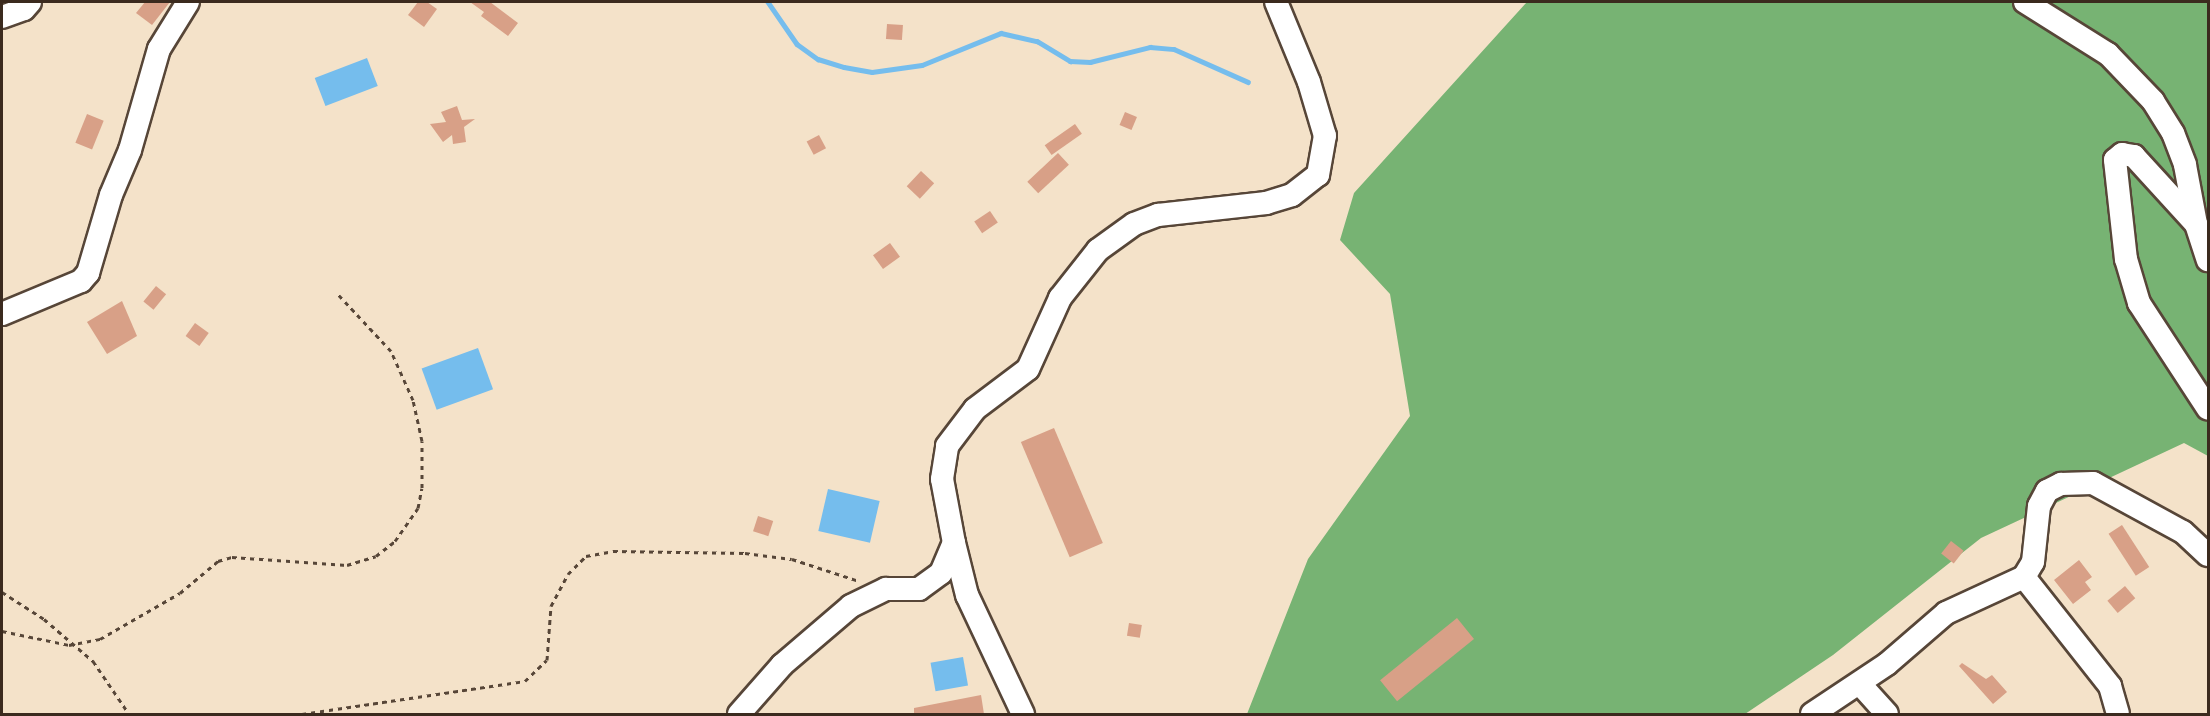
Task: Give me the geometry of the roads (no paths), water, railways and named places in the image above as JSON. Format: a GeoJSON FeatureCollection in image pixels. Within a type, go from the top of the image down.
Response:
{"type":"FeatureCollection","features":[{"type":"Feature","properties":{"kind":"street"},"geometry":{"type":"LineString","coordinates":[[2,17],[24,9],[30,2]]}},
{"type":"Feature","properties":{"kind":"street"},"geometry":{"type":"LineString","coordinates":[[2,314],[81,281],[88,273],[104,217],[130,150],[159,49],[188,2]]}},
{"type":"Feature","properties":{"kind":"street"},"geometry":{"type":"LineString","coordinates":[[1023,714],[967,595],[942,479],[947,446],[975,410],[1028,369],[1060,298],[1086,263],[1134,224],[1158,215],[1266,203],[1292,195],[1317,175],[1325,136],[1309,82],[1276,2]]}},
{"type":"Feature","properties":{"kind":"street"},"geometry":{"type":"LineString","coordinates":[[2025,2],[2108,54],[2153,101],[2173,133],[2185,165],[2196,224],[2208,260]]}},
{"type":"Feature","properties":{"kind":"street"},"geometry":{"type":"LineString","coordinates":[[2196,224],[2134,156],[2122,154],[2115,160],[2127,259],[2139,303],[2208,409]]}},
{"type":"Feature","properties":{"kind":"street"},"geometry":{"type":"LineString","coordinates":[[1812,714],[1860,684],[1946,613],[2024,577],[2033,562],[2038,506],[2048,491],[2077,481],[2093,483],[2140,506],[2183,532],[2208,555]]}},
{"type":"Feature","properties":{"kind":"street"},"geometry":{"type":"LineString","coordinates":[[739,714],[776,672],[829,625],[864,598],[886,589],[919,589],[930,584],[949,561],[954,543]]}},
{"type":"Feature","properties":{"kind":"street"},"geometry":{"type":"LineString","coordinates":[[2024,577],[2110,686],[2118,714]]}},
{"type":"Feature","properties":{"kind":"street"},"geometry":{"type":"LineString","coordinates":[[1860,684],[1887,714]]}},
{"type":"Feature","properties":{"kind":"water"},"geometry":{"type":"Polygon","coordinates":[[[367,58],[378,86],[325,106],[315,78],[367,58]]]}},
{"type":"Feature","properties":{"kind":"water"},"geometry":{"type":"Polygon","coordinates":[[[478,348],[493,389],[437,410],[422,369],[478,348]]]}},
{"type":"Feature","properties":{"kind":"water"},"geometry":{"type":"Polygon","coordinates":[[[828,489],[880,501],[870,543],[818,531],[828,489]]]}},
{"type":"Feature","properties":{"kind":"water"},"geometry":{"type":"Polygon","coordinates":[[[963,657],[968,686],[936,691],[931,663],[963,657]]]}},
{"type":"Feature","properties":{"kind":"waterway"},"geometry":{"type":"LineString","coordinates":[[768,2],[797,44],[818,59],[872,72],[922,65],[1001,33],[1037,41],[1070,61],[1090,62],[1150,47],[1174,49],[1248,82]]}}]}
